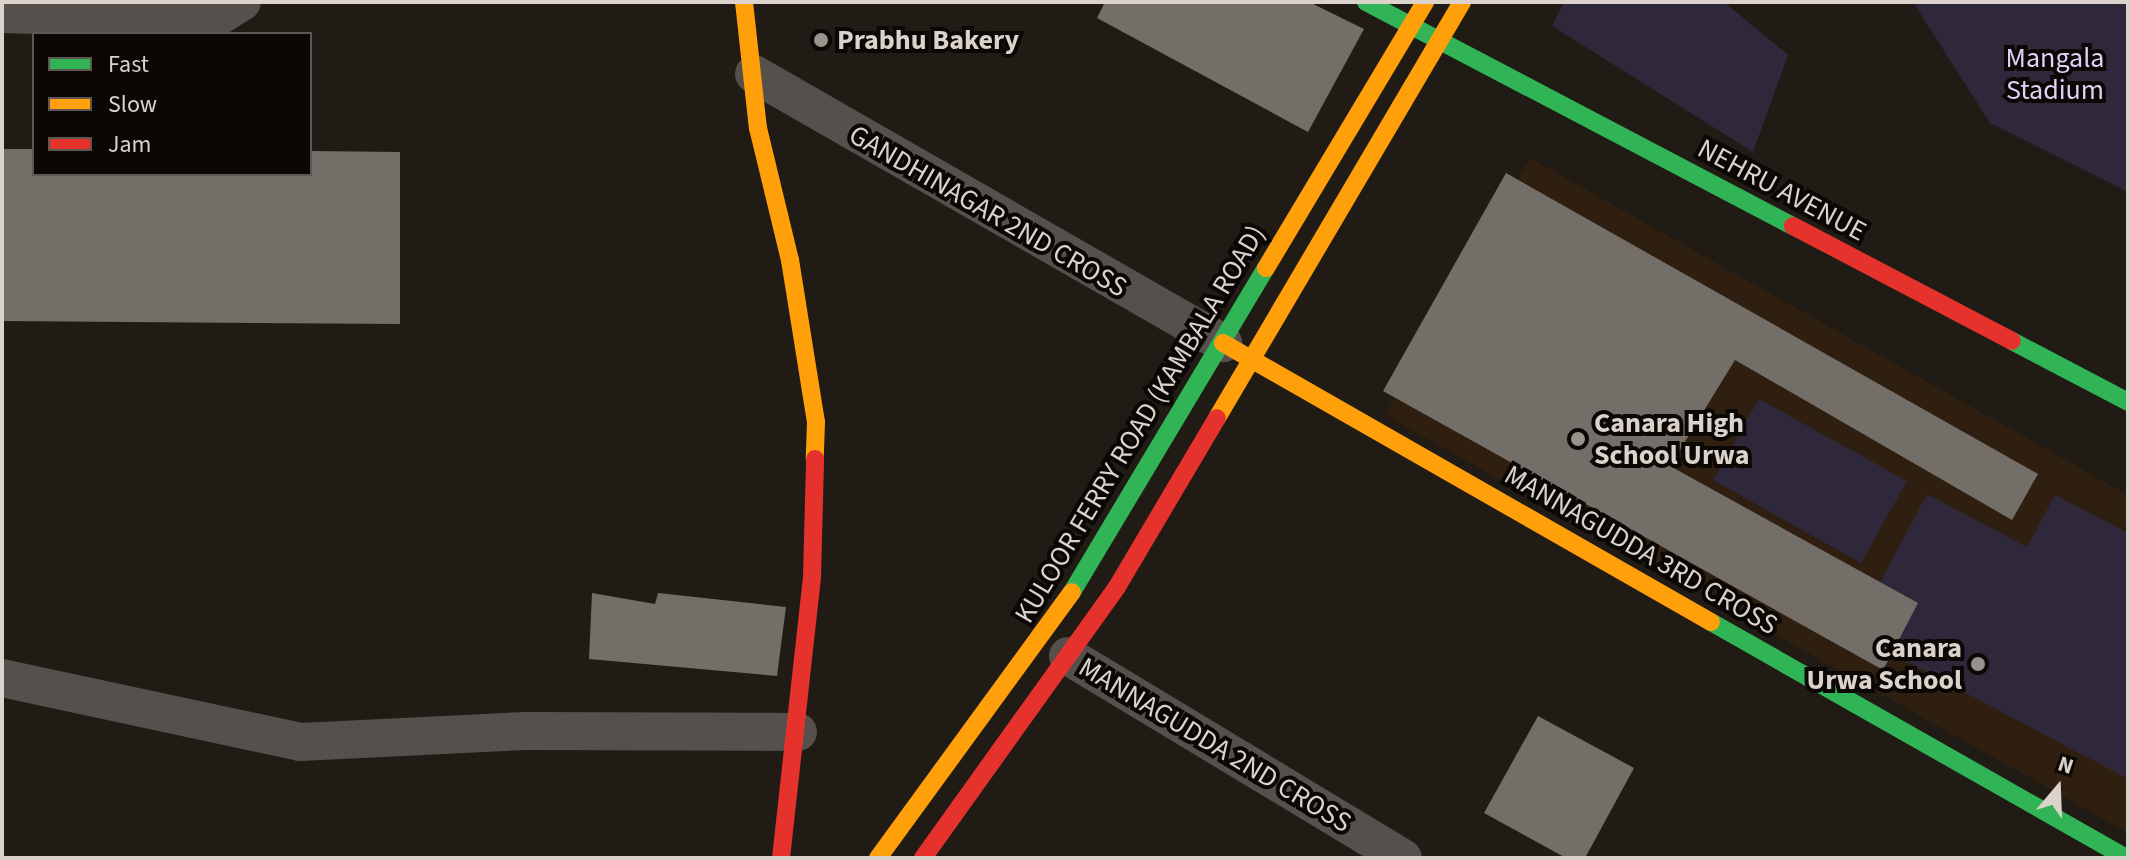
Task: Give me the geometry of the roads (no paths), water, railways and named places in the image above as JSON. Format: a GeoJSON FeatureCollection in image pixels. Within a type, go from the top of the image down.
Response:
{"type":"FeatureCollection","features":[{"type":"Feature","properties":{"kind":"street"},"geometry":{"type":"LineString","coordinates":[[2,14],[213,20],[242,2]]}},
{"type":"Feature","properties":{"kind":"street"},"geometry":{"type":"LineString","coordinates":[[744,2],[758,128],[790,260],[816,422],[798,732],[781,858]]}},
{"type":"Feature","properties":{"kind":"street","name":"NEHRU AVENUE"},"geometry":{"type":"LineString","coordinates":[[1366,2],[2128,402]]}},
{"type":"Feature","properties":{"kind":"street","name":"KULOOR FERRY ROAD (KAMBALA ROAD)"},"geometry":{"type":"LineString","coordinates":[[923,858],[1068,656],[1239,352],[1425,2]]}},
{"type":"Feature","properties":{"kind":"street","name":"KULOOR FERRY ROAD (KAMBALA ROAD)"},"geometry":{"type":"LineString","coordinates":[[878,858],[1043,641],[1239,352],[1462,2]]}},
{"type":"Feature","properties":{"kind":"street","name":"GANDHINAGAR 2ND CROSS"},"geometry":{"type":"LineString","coordinates":[[754,74],[1239,352]]}},
{"type":"Feature","properties":{"kind":"street","name":"MANNAGUDDA 3RD CROSS"},"geometry":{"type":"LineString","coordinates":[[1239,352],[2126,858]]}},
{"type":"Feature","properties":{"kind":"street","name":"MANNAGUDDA 2ND CROSS"},"geometry":{"type":"LineString","coordinates":[[1068,656],[1403,858]]}},
{"type":"Feature","properties":{"kind":"street"},"geometry":{"type":"LineString","coordinates":[[2,678],[300,742],[526,731],[798,732]]}},
{"type":"Feature","properties":{"kind":"place","name":"Prabhu Bakery"},"geometry":{"type":"Point","coordinates":[821,40]}},
{"type":"Feature","properties":{"kind":"place","name":"Canara High School Urwa"},"geometry":{"type":"Point","coordinates":[1578,439]}},
{"type":"Feature","properties":{"kind":"place","name":"Canara Urwa School"},"geometry":{"type":"Point","coordinates":[1978,664]}},
{"type":"Feature","properties":{"kind":"park label","name":"Mangala Stadium"},"geometry":{"type":"Point","coordinates":[2055,74]}}]}
